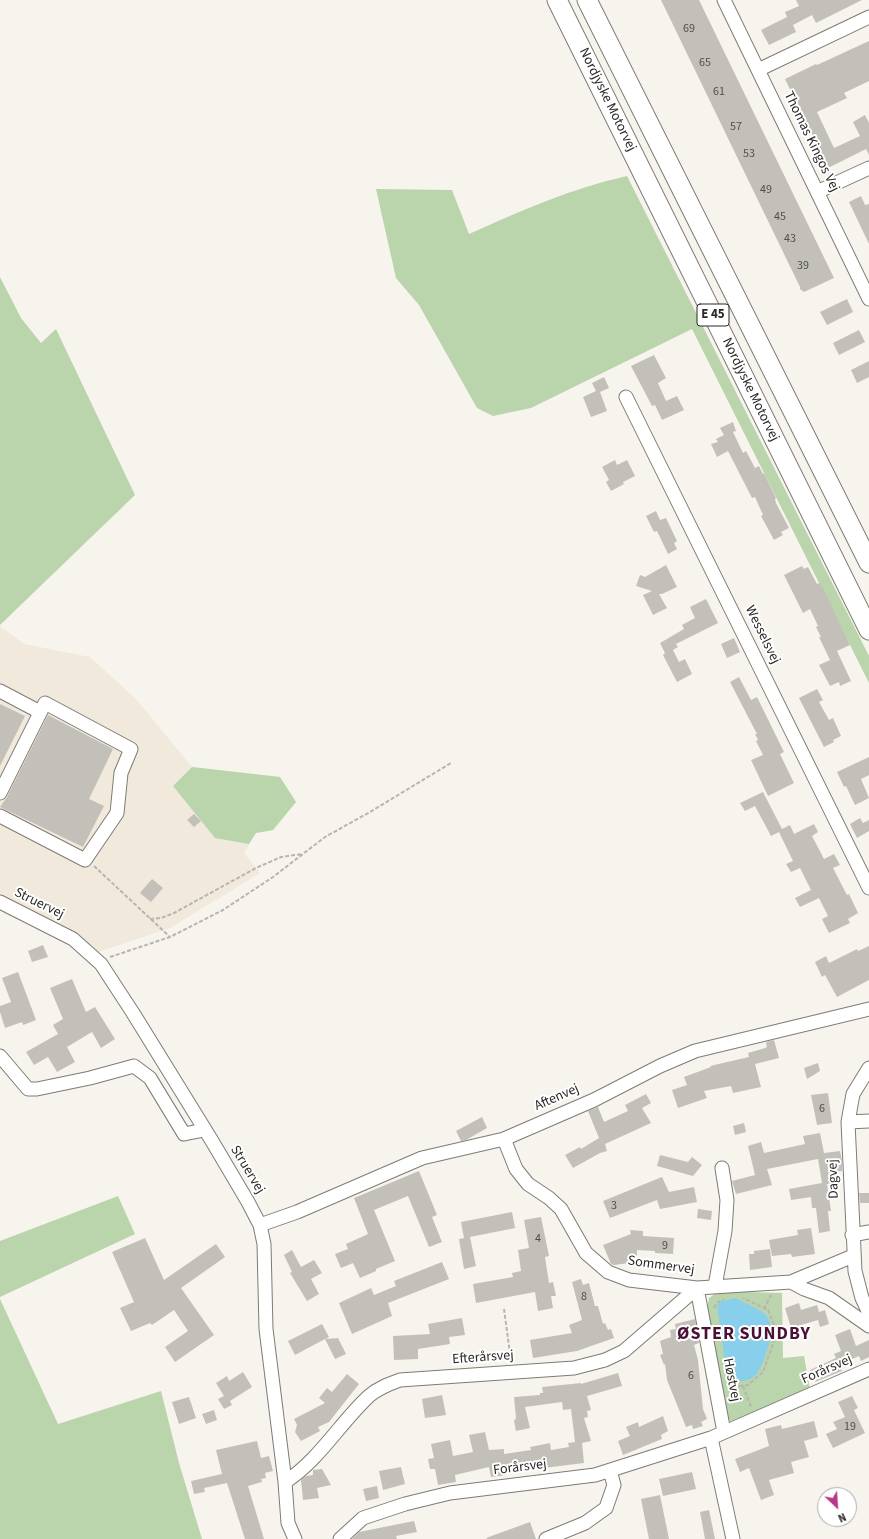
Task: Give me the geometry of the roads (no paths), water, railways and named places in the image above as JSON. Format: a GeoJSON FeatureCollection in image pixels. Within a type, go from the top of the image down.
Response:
{"type":"FeatureCollection","features":[{"type":"Feature","properties":{"kind":"highway","name":"Nordjyske Motorvej"},"geometry":{"type":"LineString","coordinates":[[557,0],[869,630]]}},
{"type":"Feature","properties":{"kind":"highway","name":"Nordjyske Motorvej"},"geometry":{"type":"LineString","coordinates":[[587,0],[869,563]]}},
{"type":"Feature","properties":{"kind":"street","name":"Thomas Kingos Vej"},"geometry":{"type":"LineString","coordinates":[[724,0],[817,192],[868,293]]}},
{"type":"Feature","properties":{"kind":"street"},"geometry":{"type":"LineString","coordinates":[[758,70],[869,17]]}},
{"type":"Feature","properties":{"kind":"street"},"geometry":{"type":"LineString","coordinates":[[817,192],[869,168]]}},
{"type":"Feature","properties":{"kind":"street","name":"Wesselsvej"},"geometry":{"type":"LineString","coordinates":[[626,397],[869,888]]}},
{"type":"Feature","properties":{"kind":"street"},"geometry":{"type":"LineString","coordinates":[[0,690],[40,712]]}},
{"type":"Feature","properties":{"kind":"street"},"geometry":{"type":"LineString","coordinates":[[0,793],[45,703],[131,750],[121,773],[117,812],[85,860],[0,816]]}},
{"type":"Feature","properties":{"kind":"street","name":"Struervej"},"geometry":{"type":"LineString","coordinates":[[0,902],[73,939],[102,964],[248,1202],[260,1225],[264,1244],[266,1329],[285,1482],[288,1523],[295,1539]]}},
{"type":"Feature","properties":{"kind":"street","name":"Aftenvej"},"geometry":{"type":"LineString","coordinates":[[260,1225],[297,1212],[422,1158],[504,1139],[594,1100],[660,1066],[695,1052],[869,1010]]}},
{"type":"Feature","properties":{"kind":"street"},"geometry":{"type":"LineString","coordinates":[[0,1056],[28,1089],[45,1088],[134,1066],[150,1078],[184,1134],[204,1130]]}},
{"type":"Feature","properties":{"kind":"street","name":"Dagvej"},"geometry":{"type":"LineString","coordinates":[[869,1068],[853,1094],[848,1122],[852,1235],[855,1271],[862,1298],[869,1313]]}},
{"type":"Feature","properties":{"kind":"street"},"geometry":{"type":"LineString","coordinates":[[848,1122],[869,1121]]}},
{"type":"Feature","properties":{"kind":"street","name":"Sommervej"},"geometry":{"type":"LineString","coordinates":[[504,1139],[516,1169],[528,1184],[549,1198],[561,1209],[586,1253],[608,1272],[629,1280],[697,1288],[791,1282],[854,1256]]}},
{"type":"Feature","properties":{"kind":"street"},"geometry":{"type":"LineString","coordinates":[[715,1286],[725,1230],[727,1200],[722,1168]]}},
{"type":"Feature","properties":{"kind":"street"},"geometry":{"type":"LineString","coordinates":[[852,1235],[869,1232]]}},
{"type":"Feature","properties":{"kind":"street","name":"Sommervej"},"geometry":{"type":"LineString","coordinates":[[791,1282],[804,1289],[829,1298],[869,1326]]}},
{"type":"Feature","properties":{"kind":"street","name":"Efterårsvej"},"geometry":{"type":"LineString","coordinates":[[285,1482],[298,1473],[312,1459],[370,1395],[385,1385],[400,1380],[574,1368],[606,1360],[624,1351],[697,1288]]}},
{"type":"Feature","properties":{"kind":"street","name":"Høstvej"},"geometry":{"type":"LineString","coordinates":[[697,1288],[724,1432]]}},
{"type":"Feature","properties":{"kind":"street","name":"Forårsvej"},"geometry":{"type":"LineString","coordinates":[[340,1539],[363,1518],[404,1504],[450,1493],[595,1475],[710,1438],[869,1369]]}},
{"type":"Feature","properties":{"kind":"street"},"geometry":{"type":"LineString","coordinates":[[710,1438],[733,1539]]}},
{"type":"Feature","properties":{"kind":"street"},"geometry":{"type":"LineString","coordinates":[[546,1539],[585,1523],[606,1508],[614,1485],[610,1470]]}},
{"type":"Feature","properties":{"kind":"water"},"geometry":{"type":"Polygon","coordinates":[[[736,1298],[766,1315],[770,1322],[771,1330],[771,1338],[759,1371],[752,1378],[744,1381],[735,1381],[727,1376],[717,1305],[722,1301],[736,1298]]]}},
{"type":"Feature","properties":{"kind":"district","name":"ØSTER SUNDBY"},"geometry":{"type":"Point","coordinates":[744,1335]}}]}
